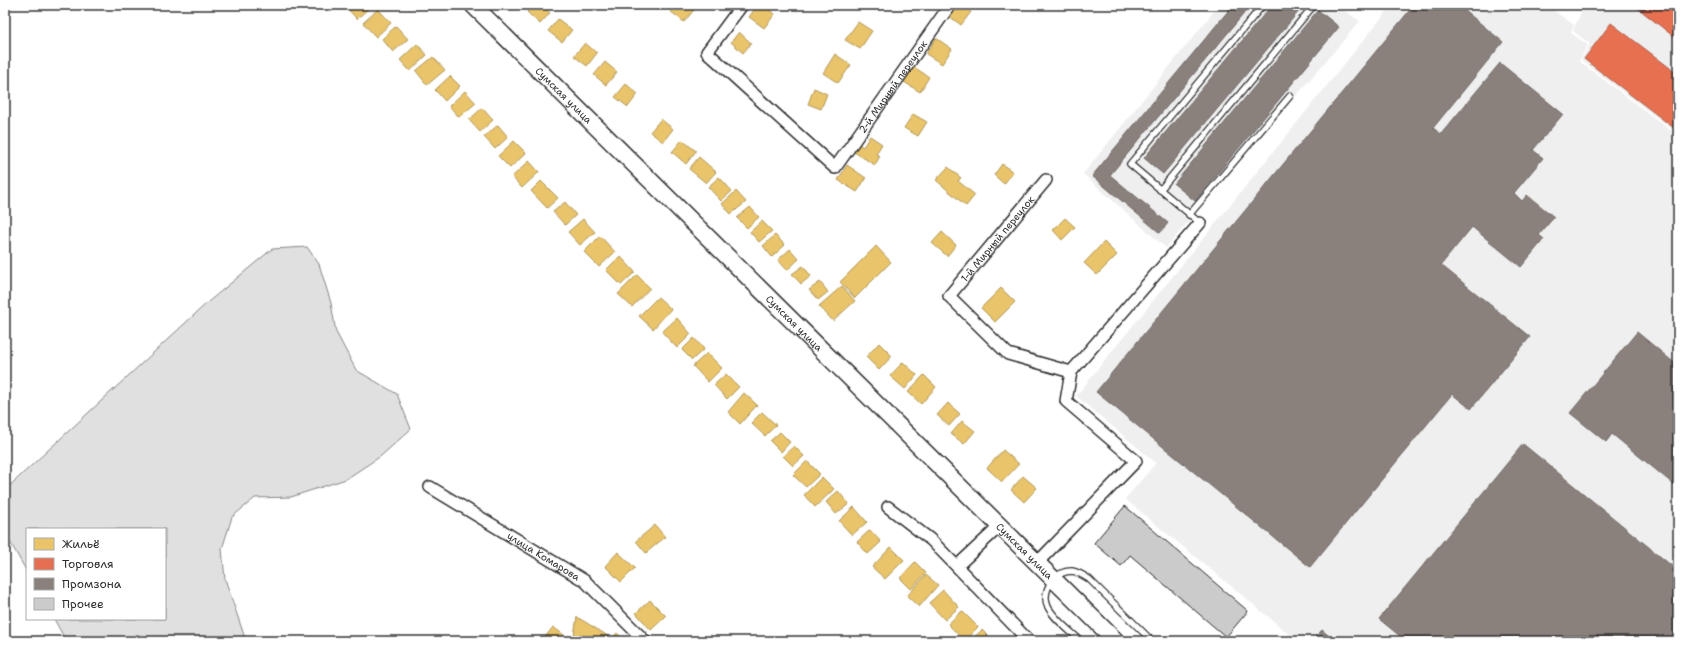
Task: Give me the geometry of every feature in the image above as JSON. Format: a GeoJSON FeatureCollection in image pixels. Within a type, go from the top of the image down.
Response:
{"type":"FeatureCollection","features":[{"type":"Feature","properties":{"kind":"main road","name":"Сумская улица"},"geometry":{"type":"LineString","coordinates":[[473,5],[1116,641]]}},
{"type":"Feature","properties":{"kind":"street","name":"2-й Мирный переулок"},"geometry":{"type":"LineString","coordinates":[[742,5],[707,52],[835,168],[950,5]]}},
{"type":"Feature","properties":{"kind":"street","name":"1-й Мирный переулок"},"geometry":{"type":"LineString","coordinates":[[1046,180],[949,296],[1008,354],[1070,372]]}},
{"type":"Feature","properties":{"kind":"street"},"geometry":{"type":"LineString","coordinates":[[1037,563],[1136,461],[1066,401],[1070,372],[1200,223]]}},
{"type":"Feature","properties":{"kind":"street","name":"улица Комарова"},"geometry":{"type":"LineString","coordinates":[[430,487],[585,581],[645,641]]}},
{"type":"Feature","properties":{"kind":"street"},"geometry":{"type":"LineString","coordinates":[[888,507],[931,540],[1029,641]]}},
{"type":"Feature","properties":{"kind":"street"},"geometry":{"type":"LineString","coordinates":[[957,566],[1000,526]]}},
{"type":"Feature","properties":{"kind":"lane"},"geometry":{"type":"LineString","coordinates":[[1200,223],[1130,164],[1263,5]]}},
{"type":"Feature","properties":{"kind":"lane"},"geometry":{"type":"LineString","coordinates":[[1160,190],[1314,5]]}},
{"type":"Feature","properties":{"kind":"lane"},"geometry":{"type":"LineString","coordinates":[[1190,214],[1290,96]]}},
{"type":"Feature","properties":{"kind":"lane"},"geometry":{"type":"LineString","coordinates":[[1081,641],[1048,606],[1046,596],[1048,587],[1053,579],[1061,573],[1071,571],[1080,573],[1089,579],[1152,641]]}},
{"type":"Feature","properties":{"kind":"shaded area"},"geometry":{"type":"Polygon","coordinates":[[[1219,5],[1336,5],[1360,21],[1166,248],[1083,174],[1219,5]]]}},
{"type":"Feature","properties":{"kind":"shaded area"},"geometry":{"type":"Polygon","coordinates":[[[1392,5],[1546,5],[1574,25],[1571,33],[1588,45],[1579,61],[1678,136],[1678,641],[1292,641],[1294,638],[1125,499],[1156,463],[1076,396],[1392,5]]]}},
{"type":"Feature","properties":{"kind":"shaded area"},"geometry":{"type":"Polygon","coordinates":[[[1584,5],[1678,5],[1678,134],[1581,60],[1590,44],[1573,31],[1584,5]]]}},
{"type":"Feature","properties":{"kind":"shaded area"},"geometry":{"type":"Polygon","coordinates":[[[307,247],[319,264],[331,303],[336,332],[356,370],[397,394],[411,429],[381,456],[346,479],[291,497],[255,498],[232,517],[222,549],[225,579],[246,641],[66,641],[55,620],[166,620],[166,528],[26,528],[26,570],[5,533],[5,490],[208,302],[272,249],[307,247]]]}},
{"type":"Feature","properties":{"kind":"building: Жильё"},"geometry":{"type":"Polygon","coordinates":[[[344,5],[372,5],[357,19],[344,5]]]}},
{"type":"Feature","properties":{"kind":"building: Жильё"},"geometry":{"type":"Polygon","coordinates":[[[533,5],[541,5],[550,13],[540,24],[527,12],[533,5]]]}},
{"type":"Feature","properties":{"kind":"building: Жильё"},"geometry":{"type":"Polygon","coordinates":[[[675,5],[698,5],[684,22],[670,11],[675,5]]]}},
{"type":"Feature","properties":{"kind":"building: Жильё"},"geometry":{"type":"Polygon","coordinates":[[[758,5],[763,5],[775,14],[764,28],[749,17],[758,5]]]}},
{"type":"Feature","properties":{"kind":"building: Жильё"},"geometry":{"type":"Polygon","coordinates":[[[957,5],[962,5],[971,12],[961,25],[949,16],[957,5]]]}},
{"type":"Feature","properties":{"kind":"building: Жильё"},"geometry":{"type":"Polygon","coordinates":[[[378,9],[391,23],[376,37],[363,23],[378,9]]]}},
{"type":"Feature","properties":{"kind":"building: Жильё"},"geometry":{"type":"Polygon","coordinates":[[[558,19],[572,30],[562,42],[548,31],[558,19]]]}},
{"type":"Feature","properties":{"kind":"building: Жильё"},"geometry":{"type":"Polygon","coordinates":[[[858,22],[872,31],[860,49],[845,40],[858,22]]]}},
{"type":"Feature","properties":{"kind":"building: Жильё"},"geometry":{"type":"Polygon","coordinates":[[[396,26],[408,39],[393,52],[382,39],[396,26]]]}},
{"type":"Feature","properties":{"kind":"building: Жильё"},"geometry":{"type":"Polygon","coordinates":[[[739,32],[751,43],[743,53],[731,42],[739,32]]]}},
{"type":"Feature","properties":{"kind":"building: Жильё"},"geometry":{"type":"Polygon","coordinates":[[[936,38],[952,49],[942,64],[926,54],[936,38]]]}},
{"type":"Feature","properties":{"kind":"building: Жильё"},"geometry":{"type":"Polygon","coordinates":[[[585,43],[597,53],[587,66],[574,56],[585,43]]]}},
{"type":"Feature","properties":{"kind":"building: Жильё"},"geometry":{"type":"Polygon","coordinates":[[[417,44],[427,55],[410,71],[400,60],[417,44]]]}},
{"type":"Feature","properties":{"kind":"building: Жильё"},"geometry":{"type":"Polygon","coordinates":[[[835,54],[851,65],[838,83],[823,73],[835,54]]]}},
{"type":"Feature","properties":{"kind":"building: Жильё"},"geometry":{"type":"Polygon","coordinates":[[[433,57],[445,70],[427,85],[416,71],[433,57]]]}},
{"type":"Feature","properties":{"kind":"building: Жильё"},"geometry":{"type":"Polygon","coordinates":[[[605,62],[617,72],[606,85],[594,75],[605,62]]]}},
{"type":"Feature","properties":{"kind":"building: Жильё"},"geometry":{"type":"Polygon","coordinates":[[[914,67],[929,77],[920,92],[904,82],[914,67]]]}},
{"type":"Feature","properties":{"kind":"building: Жильё"},"geometry":{"type":"Polygon","coordinates":[[[450,76],[460,86],[445,101],[435,90],[450,76]]]}},
{"type":"Feature","properties":{"kind":"building: Жильё"},"geometry":{"type":"Polygon","coordinates":[[[626,84],[638,94],[628,107],[615,97],[626,84]]]}},
{"type":"Feature","properties":{"kind":"building: Жильё"},"geometry":{"type":"Polygon","coordinates":[[[814,88],[827,94],[821,109],[808,104],[814,88]]]}},
{"type":"Feature","properties":{"kind":"building: Жильё"},"geometry":{"type":"Polygon","coordinates":[[[465,91],[476,103],[459,117],[449,106],[465,91]]]}},
{"type":"Feature","properties":{"kind":"building: Жильё"},"geometry":{"type":"Polygon","coordinates":[[[482,108],[493,120],[480,132],[469,120],[482,108]]]}},
{"type":"Feature","properties":{"kind":"building: Жильё"},"geometry":{"type":"Polygon","coordinates":[[[913,114],[927,122],[918,136],[904,128],[913,114]]]}},
{"type":"Feature","properties":{"kind":"building: Жильё"},"geometry":{"type":"Polygon","coordinates":[[[661,119],[673,129],[663,142],[650,132],[661,119]]]}},
{"type":"Feature","properties":{"kind":"building: Жильё"},"geometry":{"type":"Polygon","coordinates":[[[498,125],[508,137],[495,149],[484,137],[498,125]]]}},
{"type":"Feature","properties":{"kind":"building: Жильё"},"geometry":{"type":"Polygon","coordinates":[[[870,136],[882,144],[876,154],[880,156],[875,165],[854,152],[859,144],[863,147],[870,136]]]}},
{"type":"Feature","properties":{"kind":"building: Жильё"},"geometry":{"type":"Polygon","coordinates":[[[682,140],[696,151],[686,164],[672,152],[682,140]]]}},
{"type":"Feature","properties":{"kind":"building: Жильё"},"geometry":{"type":"Polygon","coordinates":[[[514,141],[526,153],[510,168],[498,156],[514,141]]]}},
{"type":"Feature","properties":{"kind":"building: Жильё"},"geometry":{"type":"Polygon","coordinates":[[[699,157],[716,172],[706,183],[689,169],[699,157]]]}},
{"type":"Feature","properties":{"kind":"building: Жильё"},"geometry":{"type":"Polygon","coordinates":[[[529,161],[539,172],[522,188],[512,177],[529,161]]]}},
{"type":"Feature","properties":{"kind":"building: Жильё"},"geometry":{"type":"Polygon","coordinates":[[[1002,164],[1013,172],[1004,184],[994,175],[1002,164]]]}},
{"type":"Feature","properties":{"kind":"building: Жильё"},"geometry":{"type":"Polygon","coordinates":[[[847,165],[866,178],[857,192],[838,180],[847,165]]]}},
{"type":"Feature","properties":{"kind":"building: Жильё"},"geometry":{"type":"Polygon","coordinates":[[[948,167],[961,178],[958,181],[975,195],[966,206],[936,180],[948,167]]]}},
{"type":"Feature","properties":{"kind":"building: Жильё"},"geometry":{"type":"Polygon","coordinates":[[[719,177],[732,191],[721,201],[708,187],[719,177]]]}},
{"type":"Feature","properties":{"kind":"building: Жильё"},"geometry":{"type":"Polygon","coordinates":[[[541,181],[558,198],[547,208],[531,191],[541,181]]]}},
{"type":"Feature","properties":{"kind":"building: Жильё"},"geometry":{"type":"Polygon","coordinates":[[[736,191],[746,202],[731,214],[722,204],[736,191]]]}},
{"type":"Feature","properties":{"kind":"building: Жильё"},"geometry":{"type":"Polygon","coordinates":[[[565,202],[576,215],[565,225],[553,212],[565,202]]]}},
{"type":"Feature","properties":{"kind":"building: Жильё"},"geometry":{"type":"Polygon","coordinates":[[[750,207],[759,217],[747,228],[737,218],[750,207]]]}},
{"type":"Feature","properties":{"kind":"building: Жильё"},"geometry":{"type":"Polygon","coordinates":[[[1065,218],[1075,227],[1062,240],[1053,230],[1065,218]]]}},
{"type":"Feature","properties":{"kind":"building: Жильё"},"geometry":{"type":"Polygon","coordinates":[[[583,219],[595,232],[580,245],[568,232],[583,219]]]}},
{"type":"Feature","properties":{"kind":"building: Жильё"},"geometry":{"type":"Polygon","coordinates":[[[762,221],[772,231],[759,242],[750,232],[762,221]]]}},
{"type":"Feature","properties":{"kind":"building: Жильё"},"geometry":{"type":"Polygon","coordinates":[[[942,232],[956,245],[947,256],[932,243],[942,232]]]}},
{"type":"Feature","properties":{"kind":"building: Жильё"},"geometry":{"type":"Polygon","coordinates":[[[775,235],[785,245],[772,257],[763,246],[775,235]]]}},
{"type":"Feature","properties":{"kind":"building: Жильё"},"geometry":{"type":"Polygon","coordinates":[[[600,236],[615,252],[599,267],[584,252],[600,236]]]}},
{"type":"Feature","properties":{"kind":"building: Жильё"},"geometry":{"type":"Polygon","coordinates":[[[1104,242],[1117,255],[1097,275],[1084,263],[1104,242]]]}},
{"type":"Feature","properties":{"kind":"building: Жильё"},"geometry":{"type":"Polygon","coordinates":[[[876,246],[891,262],[855,298],[840,282],[876,246]]]}},
{"type":"Feature","properties":{"kind":"building: Жильё"},"geometry":{"type":"Polygon","coordinates":[[[790,249],[799,259],[787,270],[778,260],[790,249]]]}},
{"type":"Feature","properties":{"kind":"building: Жильё"},"geometry":{"type":"Polygon","coordinates":[[[620,256],[635,272],[621,285],[606,270],[620,256]]]}},
{"type":"Feature","properties":{"kind":"building: Жильё"},"geometry":{"type":"Polygon","coordinates":[[[803,266],[811,276],[801,284],[792,274],[803,266]]]}},
{"type":"Feature","properties":{"kind":"building: Жильё"},"geometry":{"type":"Polygon","coordinates":[[[637,275],[650,288],[632,307],[618,294],[637,275]]]}},
{"type":"Feature","properties":{"kind":"building: Жильё"},"geometry":{"type":"Polygon","coordinates":[[[820,282],[828,292],[818,300],[809,290],[820,282]]]}},
{"type":"Feature","properties":{"kind":"building: Жильё"},"geometry":{"type":"Polygon","coordinates":[[[842,286],[855,301],[833,321],[819,306],[842,286]]]}},
{"type":"Feature","properties":{"kind":"building: Жильё"},"geometry":{"type":"Polygon","coordinates":[[[1001,288],[1015,302],[995,322],[981,308],[1001,288]]]}},
{"type":"Feature","properties":{"kind":"building: Жильё"},"geometry":{"type":"Polygon","coordinates":[[[658,297],[671,309],[653,329],[639,316],[658,297]]]}},
{"type":"Feature","properties":{"kind":"building: Жильё"},"geometry":{"type":"Polygon","coordinates":[[[677,318],[691,334],[677,348],[662,332],[677,318]]]}},
{"type":"Feature","properties":{"kind":"building: Жильё"},"geometry":{"type":"Polygon","coordinates":[[[694,338],[704,349],[692,360],[682,350],[694,338]]]}},
{"type":"Feature","properties":{"kind":"building: Жильё"},"geometry":{"type":"Polygon","coordinates":[[[879,343],[892,356],[879,370],[866,357],[879,343]]]}},
{"type":"Feature","properties":{"kind":"building: Жильё"},"geometry":{"type":"Polygon","coordinates":[[[707,353],[722,368],[708,382],[693,366],[707,353]]]}},
{"type":"Feature","properties":{"kind":"building: Жильё"},"geometry":{"type":"Polygon","coordinates":[[[903,362],[917,375],[905,389],[890,376],[903,362]]]}},
{"type":"Feature","properties":{"kind":"building: Жильё"},"geometry":{"type":"Polygon","coordinates":[[[726,374],[739,387],[727,399],[714,385],[726,374]]]}},
{"type":"Feature","properties":{"kind":"building: Жильё"},"geometry":{"type":"Polygon","coordinates":[[[924,375],[936,387],[921,404],[908,392],[924,375]]]}},
{"type":"Feature","properties":{"kind":"building: Жильё"},"geometry":{"type":"Polygon","coordinates":[[[744,393],[757,405],[740,424],[728,412],[744,393]]]}},
{"type":"Feature","properties":{"kind":"building: Жильё"},"geometry":{"type":"Polygon","coordinates":[[[948,403],[960,414],[949,426],[937,415],[948,403]]]}},
{"type":"Feature","properties":{"kind":"building: Жильё"},"geometry":{"type":"Polygon","coordinates":[[[762,412],[776,425],[765,436],[751,423],[762,412]]]}},
{"type":"Feature","properties":{"kind":"building: Жильё"},"geometry":{"type":"Polygon","coordinates":[[[962,421],[975,431],[964,444],[951,434],[962,421]]]}},
{"type":"Feature","properties":{"kind":"building: Жильё"},"geometry":{"type":"Polygon","coordinates":[[[780,432],[790,442],[781,452],[770,441],[780,432]]]}},
{"type":"Feature","properties":{"kind":"building: Жильё"},"geometry":{"type":"Polygon","coordinates":[[[794,446],[804,456],[793,466],[783,456],[794,446]]]}},
{"type":"Feature","properties":{"kind":"building: Жильё"},"geometry":{"type":"Polygon","coordinates":[[[1003,450],[1019,464],[1002,482],[987,468],[1003,450]]]}},
{"type":"Feature","properties":{"kind":"building: Жильё"},"geometry":{"type":"Polygon","coordinates":[[[807,461],[820,474],[806,487],[793,475],[807,461]]]}},
{"type":"Feature","properties":{"kind":"building: Жильё"},"geometry":{"type":"Polygon","coordinates":[[[1023,476],[1037,488],[1024,502],[1011,490],[1023,476]]]}},
{"type":"Feature","properties":{"kind":"building: Жильё"},"geometry":{"type":"Polygon","coordinates":[[[822,477],[834,489],[815,507],[804,495],[822,477]]]}},
{"type":"Feature","properties":{"kind":"building: Жильё"},"geometry":{"type":"Polygon","coordinates":[[[838,491],[849,504],[836,514],[826,502],[838,491]]]}},
{"type":"Feature","properties":{"kind":"building: Жильё"},"geometry":{"type":"Polygon","coordinates":[[[854,507],[867,522],[852,535],[839,521],[854,507]]]}},
{"type":"Feature","properties":{"kind":"building: Жильё"},"geometry":{"type":"Polygon","coordinates":[[[655,525],[665,537],[646,553],[636,541],[655,525]]]}},
{"type":"Feature","properties":{"kind":"building: Жильё"},"geometry":{"type":"Polygon","coordinates":[[[870,530],[881,542],[868,554],[857,542],[870,530]]]}},
{"type":"Feature","properties":{"kind":"building: Жильё"},"geometry":{"type":"Polygon","coordinates":[[[891,547],[904,560],[885,579],[872,567],[891,547]]]}},
{"type":"Feature","properties":{"kind":"building: Жильё"},"geometry":{"type":"Polygon","coordinates":[[[618,552],[635,568],[621,582],[605,566],[618,552]]]}},
{"type":"Feature","properties":{"kind":"building: Жильё"},"geometry":{"type":"Polygon","coordinates":[[[915,562],[926,573],[911,589],[900,578],[915,562]]]}},
{"type":"Feature","properties":{"kind":"building: Жильё"},"geometry":{"type":"Polygon","coordinates":[[[926,575],[938,585],[919,607],[907,596],[926,575]]]}},
{"type":"Feature","properties":{"kind":"building: Жильё"},"geometry":{"type":"Polygon","coordinates":[[[943,590],[959,607],[945,620],[929,603],[943,590]]]}},
{"type":"Feature","properties":{"kind":"building: Жильё"},"geometry":{"type":"Polygon","coordinates":[[[650,600],[666,616],[651,630],[636,613],[650,600]]]}},
{"type":"Feature","properties":{"kind":"building: Жильё"},"geometry":{"type":"Polygon","coordinates":[[[962,611],[978,627],[964,641],[948,624],[962,611]]]}},
{"type":"Feature","properties":{"kind":"building: Жильё"},"geometry":{"type":"Polygon","coordinates":[[[577,617],[608,636],[602,641],[579,641],[574,635],[577,617]]]}},
{"type":"Feature","properties":{"kind":"building: Жильё"},"geometry":{"type":"Polygon","coordinates":[[[553,627],[564,635],[559,641],[542,641],[553,627]]]}},
{"type":"Feature","properties":{"kind":"building: Жильё"},"geometry":{"type":"Polygon","coordinates":[[[982,630],[992,640],[970,641],[982,630]]]}},
{"type":"Feature","properties":{"kind":"building: Жильё"},"geometry":{"type":"Polygon","coordinates":[[[617,633],[625,641],[610,641],[617,633]]]}},
{"type":"Feature","properties":{"kind":"building: Торговля"},"geometry":{"type":"Polygon","coordinates":[[[1634,5],[1678,5],[1678,40],[1634,5]]]}},
{"type":"Feature","properties":{"kind":"building: Торговля"},"geometry":{"type":"Polygon","coordinates":[[[1611,23],[1678,74],[1678,131],[1584,59],[1611,23]]]}},
{"type":"Feature","properties":{"kind":"building: Промзона"},"geometry":{"type":"Polygon","coordinates":[[[1233,5],[1251,5],[1110,175],[1168,223],[1160,233],[1092,176],[1233,5]]]}},
{"type":"Feature","properties":{"kind":"building: Промзона"},"geometry":{"type":"Polygon","coordinates":[[[1272,5],[1304,5],[1163,174],[1144,158],[1272,5]]]}},
{"type":"Feature","properties":{"kind":"building: Промзона"},"geometry":{"type":"Polygon","coordinates":[[[1414,5],[1458,5],[1503,42],[1433,128],[1441,134],[1500,63],[1563,114],[1533,150],[1543,158],[1514,193],[1522,201],[1527,195],[1554,217],[1539,235],[1544,239],[1521,267],[1472,227],[1441,265],[1530,337],[1471,409],[1452,394],[1310,567],[1096,392],[1414,5]]]}},
{"type":"Feature","properties":{"kind":"building: Промзона"},"geometry":{"type":"Polygon","coordinates":[[[1318,10],[1339,27],[1195,201],[1174,184],[1318,10]]]}},
{"type":"Feature","properties":{"kind":"building: Промзона"},"geometry":{"type":"Polygon","coordinates":[[[1637,332],[1678,366],[1678,488],[1612,434],[1606,442],[1570,413],[1637,332]]]}},
{"type":"Feature","properties":{"kind":"building: Промзона"},"geometry":{"type":"Polygon","coordinates":[[[1523,444],[1678,571],[1678,641],[1406,641],[1379,619],[1523,444]]]}},
{"type":"Feature","properties":{"kind":"building: Промзона"},"geometry":{"type":"Polygon","coordinates":[[[1322,630],[1335,641],[1312,641],[1322,630]]]}},
{"type":"Feature","properties":{"kind":"building: Прочее"},"geometry":{"type":"Polygon","coordinates":[[[1125,506],[1248,611],[1226,637],[1130,555],[1121,566],[1094,543],[1125,506]]]}}]}
